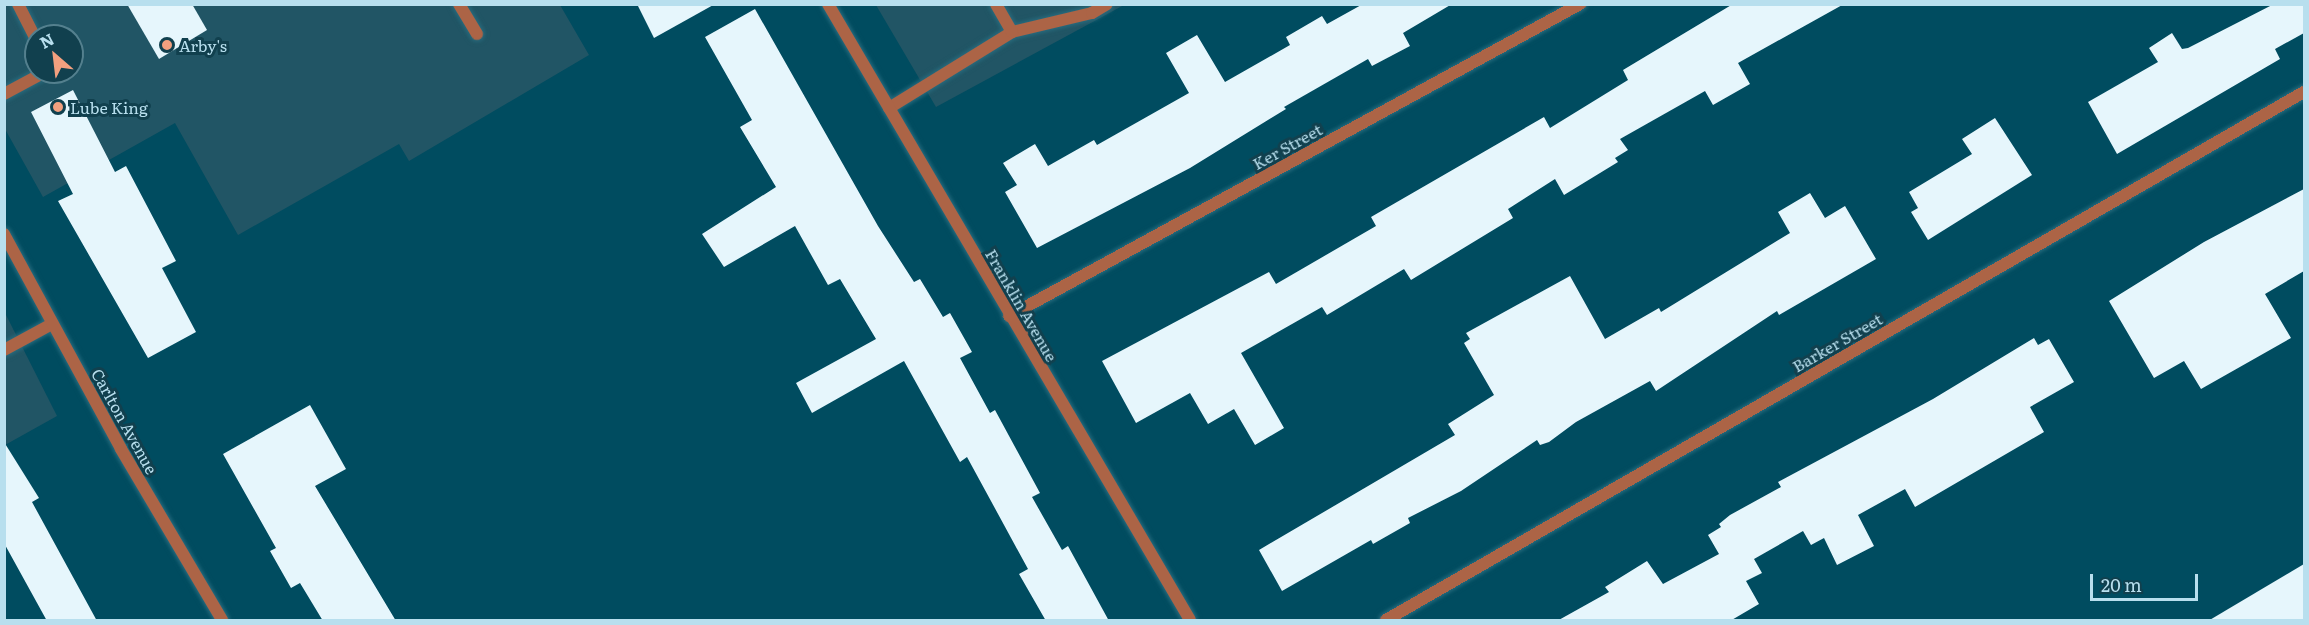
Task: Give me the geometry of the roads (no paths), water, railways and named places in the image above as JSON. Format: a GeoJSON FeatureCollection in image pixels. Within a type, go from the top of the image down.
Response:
{"type":"FeatureCollection","features":[{"type":"Feature","properties":{"kind":"street"},"geometry":{"type":"LineString","coordinates":[[18,4],[28,24]]}},
{"type":"Feature","properties":{"kind":"street"},"geometry":{"type":"LineString","coordinates":[[459,4],[477,34]]}},
{"type":"Feature","properties":{"kind":"street","name":"Franklin Avenue"},"geometry":{"type":"LineString","coordinates":[[828,4],[1190,621]]}},
{"type":"Feature","properties":{"kind":"street"},"geometry":{"type":"LineString","coordinates":[[996,4],[1012,32]]}},
{"type":"Feature","properties":{"kind":"street"},"geometry":{"type":"LineString","coordinates":[[889,108],[1012,32],[1092,12],[1107,4]]}},
{"type":"Feature","properties":{"kind":"street","name":"Ker Street"},"geometry":{"type":"LineString","coordinates":[[1009,316],[1581,4]]}},
{"type":"Feature","properties":{"kind":"street"},"geometry":{"type":"LineString","coordinates":[[4,94],[24,83]]}},
{"type":"Feature","properties":{"kind":"street","name":"Barker Street"},"geometry":{"type":"LineString","coordinates":[[1386,621],[2304,92]]}},
{"type":"Feature","properties":{"kind":"street","name":"Carlton Avenue"},"geometry":{"type":"LineString","coordinates":[[4,234],[52,324],[222,621]]}},
{"type":"Feature","properties":{"kind":"street"},"geometry":{"type":"LineString","coordinates":[[4,350],[52,324]]}},
{"type":"Feature","properties":{"kind":"place","name":"Arby's"},"geometry":{"type":"Point","coordinates":[167,45]}},
{"type":"Feature","properties":{"kind":"place","name":"Lube King"},"geometry":{"type":"Point","coordinates":[58,107]}}]}
